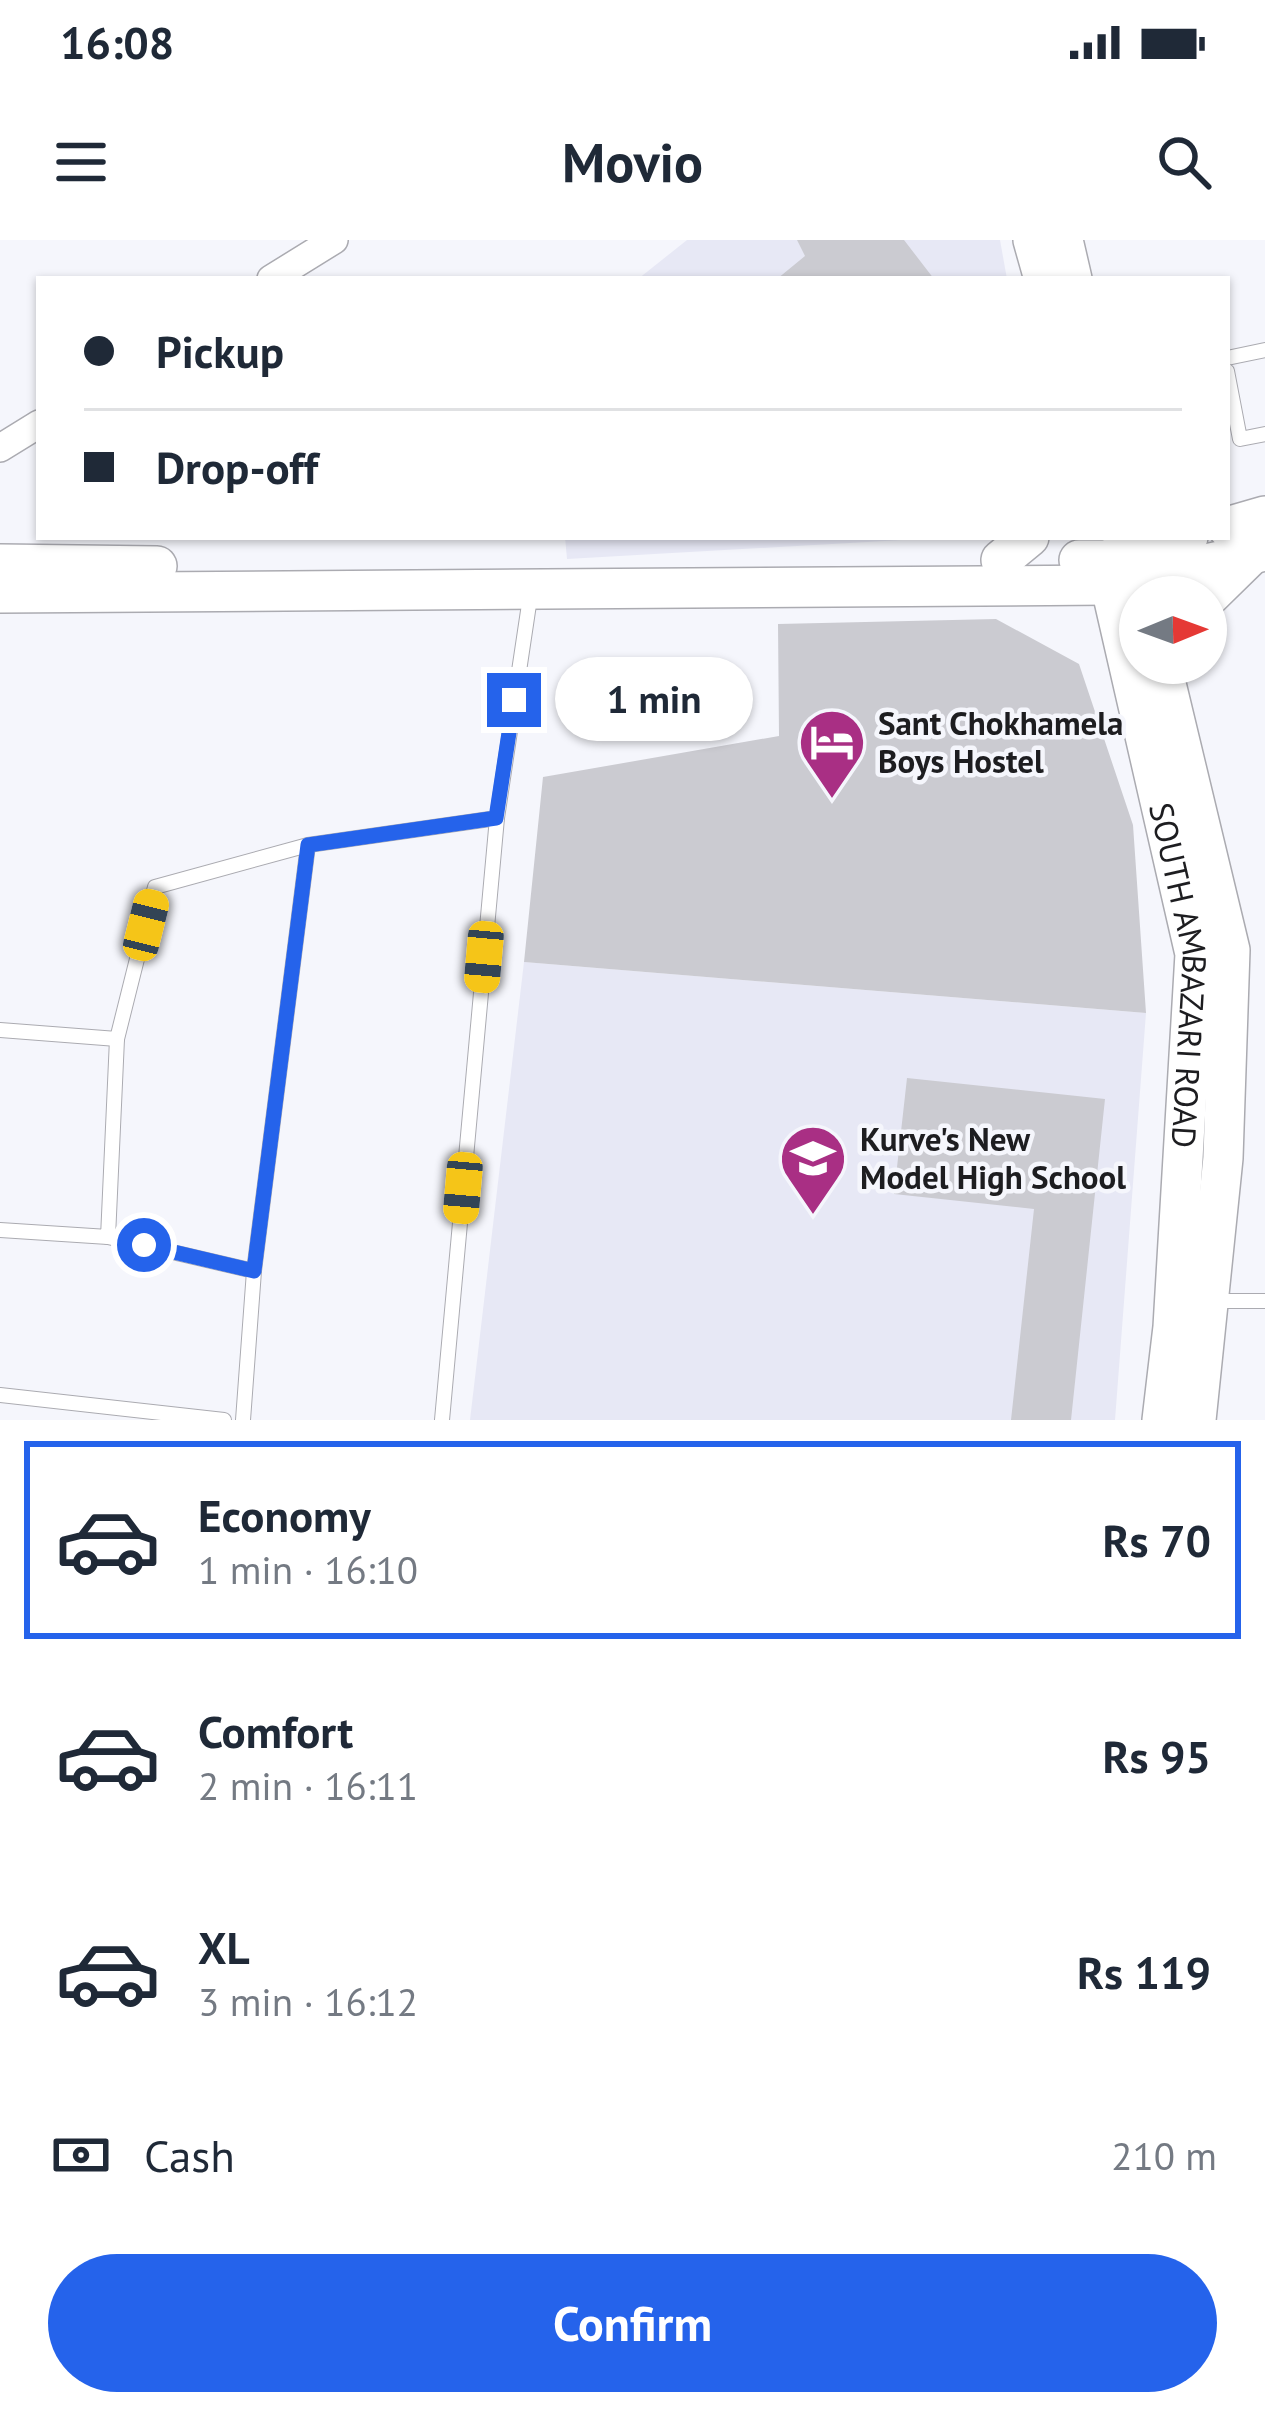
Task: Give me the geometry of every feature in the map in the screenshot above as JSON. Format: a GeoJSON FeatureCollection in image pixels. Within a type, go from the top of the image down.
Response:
{"type":"FeatureCollection","features":[{"type":"Feature","properties":{"kind":"main road"},"geometry":{"type":"LineString","coordinates":[[1033,240],[1043,276]]}},
{"type":"Feature","properties":{"kind":"main road"},"geometry":{"type":"LineString","coordinates":[[1063,240],[1071,276]]}},
{"type":"Feature","properties":{"kind":"main road"},"geometry":{"type":"LineString","coordinates":[[1223,576],[1265,516]]}},
{"type":"Feature","properties":{"kind":"main road"},"geometry":{"type":"LineString","coordinates":[[0,564],[492,569],[1015,548],[1124,564],[1181,540]]}},
{"type":"Feature","properties":{"kind":"main road"},"geometry":{"type":"LineString","coordinates":[[0,593],[1046,586],[1124,564],[1248,544]]}},
{"type":"Feature","properties":{"kind":"main road"},"geometry":{"type":"LineString","coordinates":[[1046,586],[1088,609],[1119,636]]}},
{"type":"Feature","properties":{"kind":"main road","name":"SOUTH AMBAZARI ROAD"},"geometry":{"type":"LineString","coordinates":[[1159,684],[1195,954],[1173,1327],[1162,1420]]}},
{"type":"Feature","properties":{"kind":"main road","name":"SOUTH AMBAZARI ROAD"},"geometry":{"type":"LineString","coordinates":[[1161,684],[1230,950],[1222,1158],[1196,1420]]}},
{"type":"Feature","properties":{"kind":"street"},"geometry":{"type":"LineString","coordinates":[[276,276],[334,240]]}},
{"type":"Feature","properties":{"kind":"street"},"geometry":{"type":"LineString","coordinates":[[0,448],[36,426]]}},
{"type":"Feature","properties":{"kind":"lane"},"geometry":{"type":"LineString","coordinates":[[1230,357],[1265,350]]}},
{"type":"Feature","properties":{"kind":"lane"},"geometry":{"type":"LineString","coordinates":[[1230,387],[1240,439],[1265,434]]}},
{"type":"Feature","properties":{"kind":"lane"},"geometry":{"type":"LineString","coordinates":[[442,1420],[496,818],[531,590]]}},
{"type":"Feature","properties":{"kind":"lane"},"geometry":{"type":"LineString","coordinates":[[108,1237],[117,1039],[155,886],[308,845],[496,818]]}},
{"type":"Feature","properties":{"kind":"lane"},"geometry":{"type":"LineString","coordinates":[[243,1420],[254,1271],[308,845]]}},
{"type":"Feature","properties":{"kind":"lane"},"geometry":{"type":"LineString","coordinates":[[0,1030],[117,1039]]}},
{"type":"Feature","properties":{"kind":"lane"},"geometry":{"type":"LineString","coordinates":[[0,1230],[108,1237],[254,1271]]}},
{"type":"Feature","properties":{"kind":"lane"},"geometry":{"type":"LineString","coordinates":[[1208,1300],[1265,1300]]}},
{"type":"Feature","properties":{"kind":"lane"},"geometry":{"type":"LineString","coordinates":[[0,1395],[224,1420]]}},
{"type":"Feature","properties":{"kind":"shaded area"},"geometry":{"type":"Polygon","coordinates":[[[687,240],[1000,240],[1006,276],[642,276],[687,240]]]}},
{"type":"Feature","properties":{"kind":"shaded area"},"geometry":{"type":"Polygon","coordinates":[[[565,540],[902,540],[567,559],[565,540]]]}},
{"type":"Feature","properties":{"kind":"shaded area","name":"Kurve's New Model High School"},"geometry":{"type":"Polygon","coordinates":[[[524,962],[1146,1013],[1115,1420],[470,1420],[524,962]]]}},
{"type":"Feature","properties":{"kind":"building"},"geometry":{"type":"Polygon","coordinates":[[[797,240],[904,240],[932,276],[781,276],[805,256],[797,240]]]}},
{"type":"Feature","properties":{"kind":"building","name":"Sant Chokhamela Boys Hostel"},"geometry":{"type":"Polygon","coordinates":[[[996,619],[1079,664],[1133,825],[1146,1013],[524,962],[543,777],[779,736],[778,624],[996,619]]]}},
{"type":"Feature","properties":{"kind":"building"},"geometry":{"type":"Polygon","coordinates":[[[711,669],[719,711],[601,736],[591,696],[711,669]]]}},
{"type":"Feature","properties":{"kind":"building","name":"Kurve's New Model High School"},"geometry":{"type":"Polygon","coordinates":[[[907,1078],[1105,1099],[1071,1420],[1011,1420],[1034,1209],[894,1194],[907,1078]]]}},
{"type":"Feature","properties":{"kind":"place","name":"Sant Chokhamela Boys Hostel"},"geometry":{"type":"Point","coordinates":[832,801]}},
{"type":"Feature","properties":{"kind":"place","name":"Kurve's New Model High School"},"geometry":{"type":"Point","coordinates":[813,1217]}},
{"type":"Feature","properties":{"kind":"route"},"geometry":{"type":"LineString","coordinates":[[144,1245],[254,1271],[308,845],[496,818],[514,700]]}}]}
